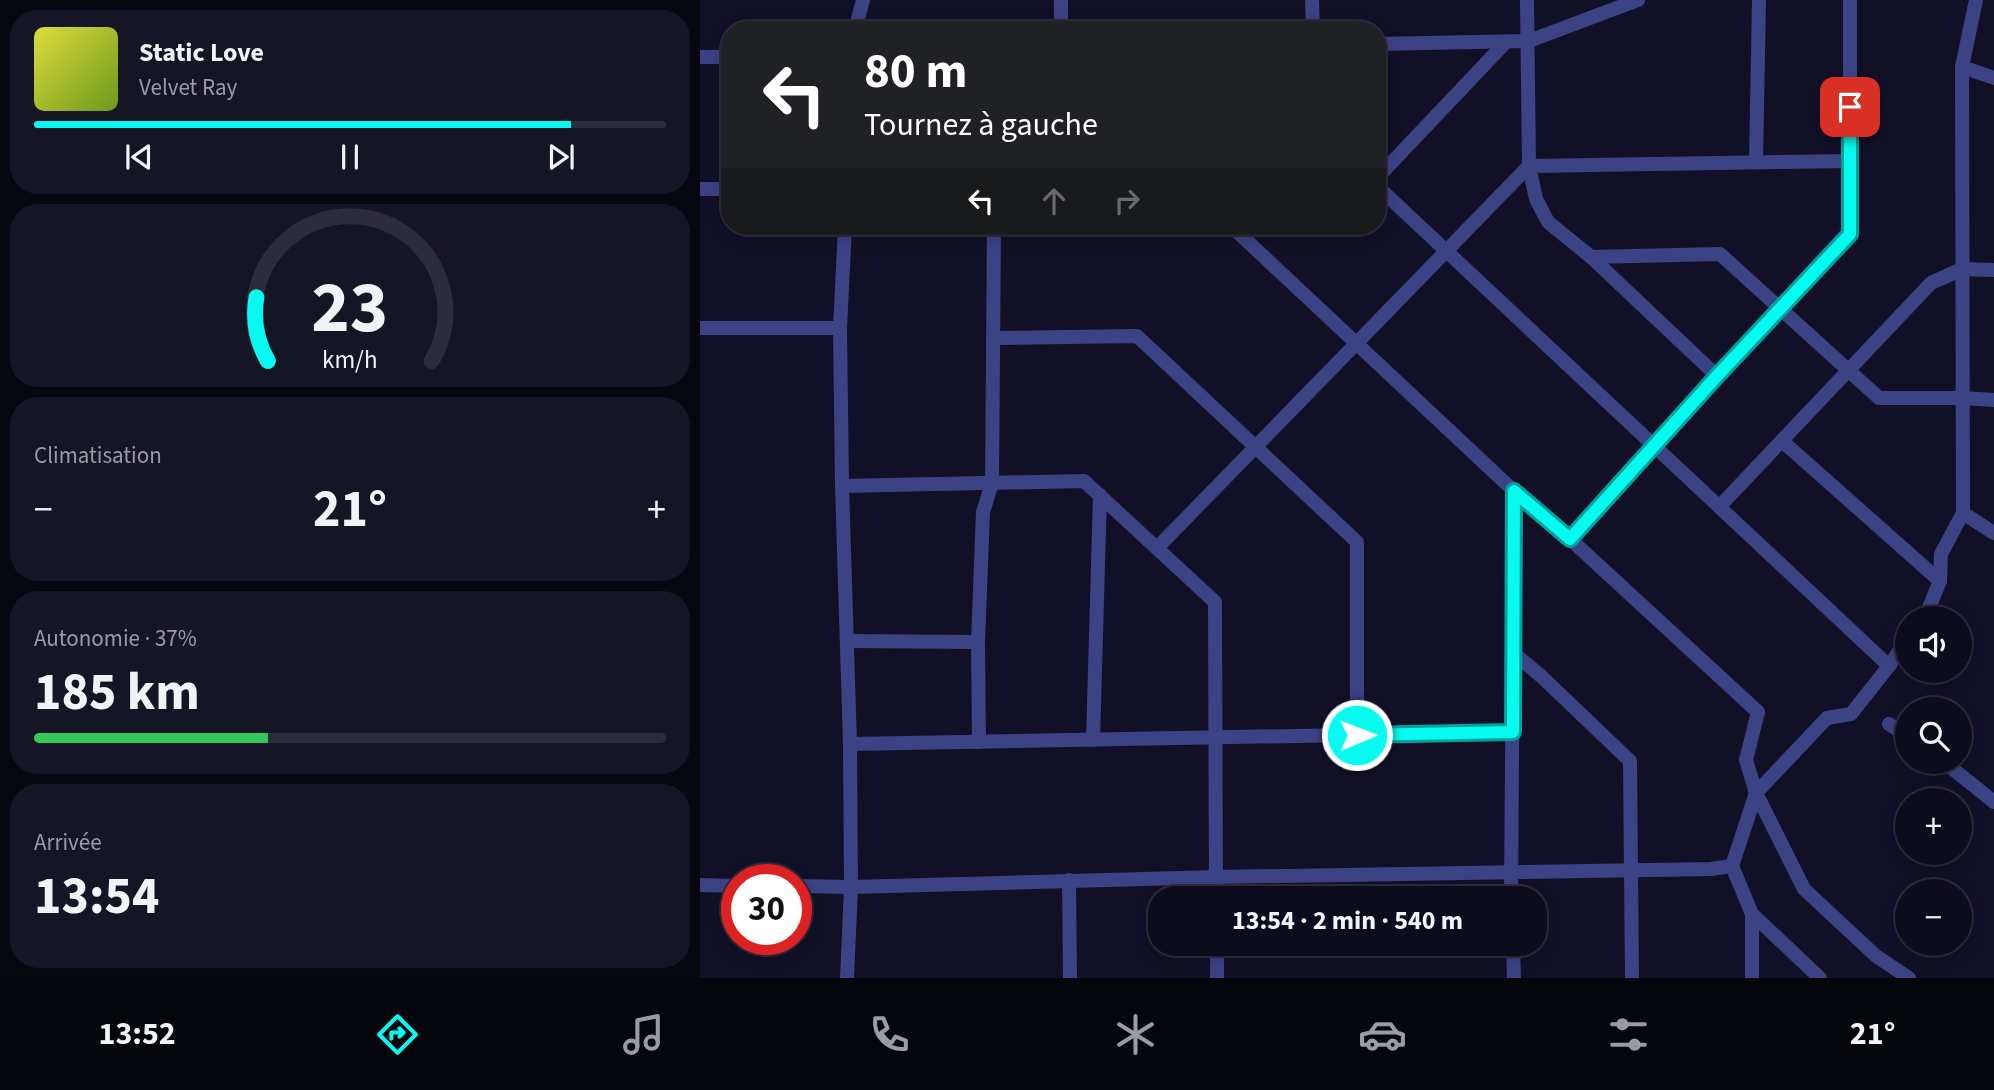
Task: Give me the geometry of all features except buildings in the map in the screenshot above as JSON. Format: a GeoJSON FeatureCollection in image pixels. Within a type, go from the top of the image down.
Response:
{"type":"FeatureCollection","features":[{"type":"Feature","properties":{"kind":"street"},"geometry":{"type":"LineString","coordinates":[[858,21],[863,0]]}},
{"type":"Feature","properties":{"kind":"street"},"geometry":{"type":"LineString","coordinates":[[1061,0],[1061,21]]}},
{"type":"Feature","properties":{"kind":"street"},"geometry":{"type":"LineString","coordinates":[[1312,0],[1313,21]]}},
{"type":"Feature","properties":{"kind":"street"},"geometry":{"type":"LineString","coordinates":[[1528,0],[1529,166],[1536,199],[1548,222],[1591,257],[1717,376]]}},
{"type":"Feature","properties":{"kind":"street"},"geometry":{"type":"LineString","coordinates":[[1386,44],[1529,41],[1638,0]]}},
{"type":"Feature","properties":{"kind":"street"},"geometry":{"type":"LineString","coordinates":[[1756,162],[1759,0]]}},
{"type":"Feature","properties":{"kind":"street"},"geometry":{"type":"LineString","coordinates":[[1570,539],[1850,234],[1850,0]]}},
{"type":"Feature","properties":{"kind":"street"},"geometry":{"type":"LineString","coordinates":[[1930,606],[1940,582],[1941,554],[1963,513],[1962,66],[1976,0]]}},
{"type":"Feature","properties":{"kind":"street"},"geometry":{"type":"LineString","coordinates":[[1386,169],[1506,42]]}},
{"type":"Feature","properties":{"kind":"street"},"geometry":{"type":"LineString","coordinates":[[700,57],[721,57]]}},
{"type":"Feature","properties":{"kind":"street"},"geometry":{"type":"LineString","coordinates":[[1962,66],[1994,78]]}},
{"type":"Feature","properties":{"kind":"street"},"geometry":{"type":"LineString","coordinates":[[1157,548],[1529,166],[1850,161]]}},
{"type":"Feature","properties":{"kind":"street"},"geometry":{"type":"LineString","coordinates":[[700,189],[721,189]]}},
{"type":"Feature","properties":{"kind":"street"},"geometry":{"type":"LineString","coordinates":[[1386,194],[1889,666]]}},
{"type":"Feature","properties":{"kind":"street"},"geometry":{"type":"LineString","coordinates":[[845,235],[840,328],[850,744],[851,887],[847,978]]}},
{"type":"Feature","properties":{"kind":"street"},"geometry":{"type":"LineString","coordinates":[[979,742],[978,642],[982,512],[992,483],[994,235]]}},
{"type":"Feature","properties":{"kind":"street"},"geometry":{"type":"LineString","coordinates":[[1241,235],[1514,491],[1758,712],[1746,760],[1756,793],[1804,889],[1876,956],[1909,978]]}},
{"type":"Feature","properties":{"kind":"street"},"geometry":{"type":"LineString","coordinates":[[1591,257],[1720,254],[1879,398],[1994,400]]}},
{"type":"Feature","properties":{"kind":"street"},"geometry":{"type":"LineString","coordinates":[[1719,507],[1931,283],[1962,269],[1994,270]]}},
{"type":"Feature","properties":{"kind":"street"},"geometry":{"type":"LineString","coordinates":[[700,328],[840,328]]}},
{"type":"Feature","properties":{"kind":"street"},"geometry":{"type":"LineString","coordinates":[[993,338],[1137,336],[1357,542],[1357,735]]}},
{"type":"Feature","properties":{"kind":"street"},"geometry":{"type":"LineString","coordinates":[[1782,441],[1940,582]]}},
{"type":"Feature","properties":{"kind":"street"},"geometry":{"type":"LineString","coordinates":[[842,486],[1084,481],[1215,602],[1216,886]]}},
{"type":"Feature","properties":{"kind":"street"},"geometry":{"type":"LineString","coordinates":[[1511,886],[1514,491]]}},
{"type":"Feature","properties":{"kind":"street"},"geometry":{"type":"LineString","coordinates":[[1093,740],[1100,495]]}},
{"type":"Feature","properties":{"kind":"street"},"geometry":{"type":"LineString","coordinates":[[1963,513],[1994,533]]}},
{"type":"Feature","properties":{"kind":"street"},"geometry":{"type":"LineString","coordinates":[[847,641],[978,642]]}},
{"type":"Feature","properties":{"kind":"street"},"geometry":{"type":"LineString","coordinates":[[1512,652],[1630,761],[1632,978]]}},
{"type":"Feature","properties":{"kind":"street"},"geometry":{"type":"LineString","coordinates":[[1752,978],[1752,914],[1732,866],[1756,793],[1827,718],[1851,714],[1895,657]]}},
{"type":"Feature","properties":{"kind":"street"},"geometry":{"type":"LineString","coordinates":[[1889,724],[1895,728]]}},
{"type":"Feature","properties":{"kind":"street"},"geometry":{"type":"LineString","coordinates":[[850,744],[1513,732]]}},
{"type":"Feature","properties":{"kind":"street"},"geometry":{"type":"LineString","coordinates":[[1959,774],[1994,803]]}},
{"type":"Feature","properties":{"kind":"street"},"geometry":{"type":"LineString","coordinates":[[812,886],[1711,869],[1732,866]]}},
{"type":"Feature","properties":{"kind":"street"},"geometry":{"type":"LineString","coordinates":[[1069,880],[1070,978]]}},
{"type":"Feature","properties":{"kind":"street"},"geometry":{"type":"LineString","coordinates":[[700,885],[721,886]]}},
{"type":"Feature","properties":{"kind":"street"},"geometry":{"type":"LineString","coordinates":[[1752,914],[1820,978]]}},
{"type":"Feature","properties":{"kind":"street"},"geometry":{"type":"LineString","coordinates":[[1217,956],[1217,978]]}},
{"type":"Feature","properties":{"kind":"street"},"geometry":{"type":"LineString","coordinates":[[1513,956],[1514,978]]}},
{"type":"Feature","properties":{"kind":"route"},"geometry":{"type":"LineString","coordinates":[[1357,735],[1513,732],[1514,491],[1570,539],[1850,234],[1850,107]]}}]}
